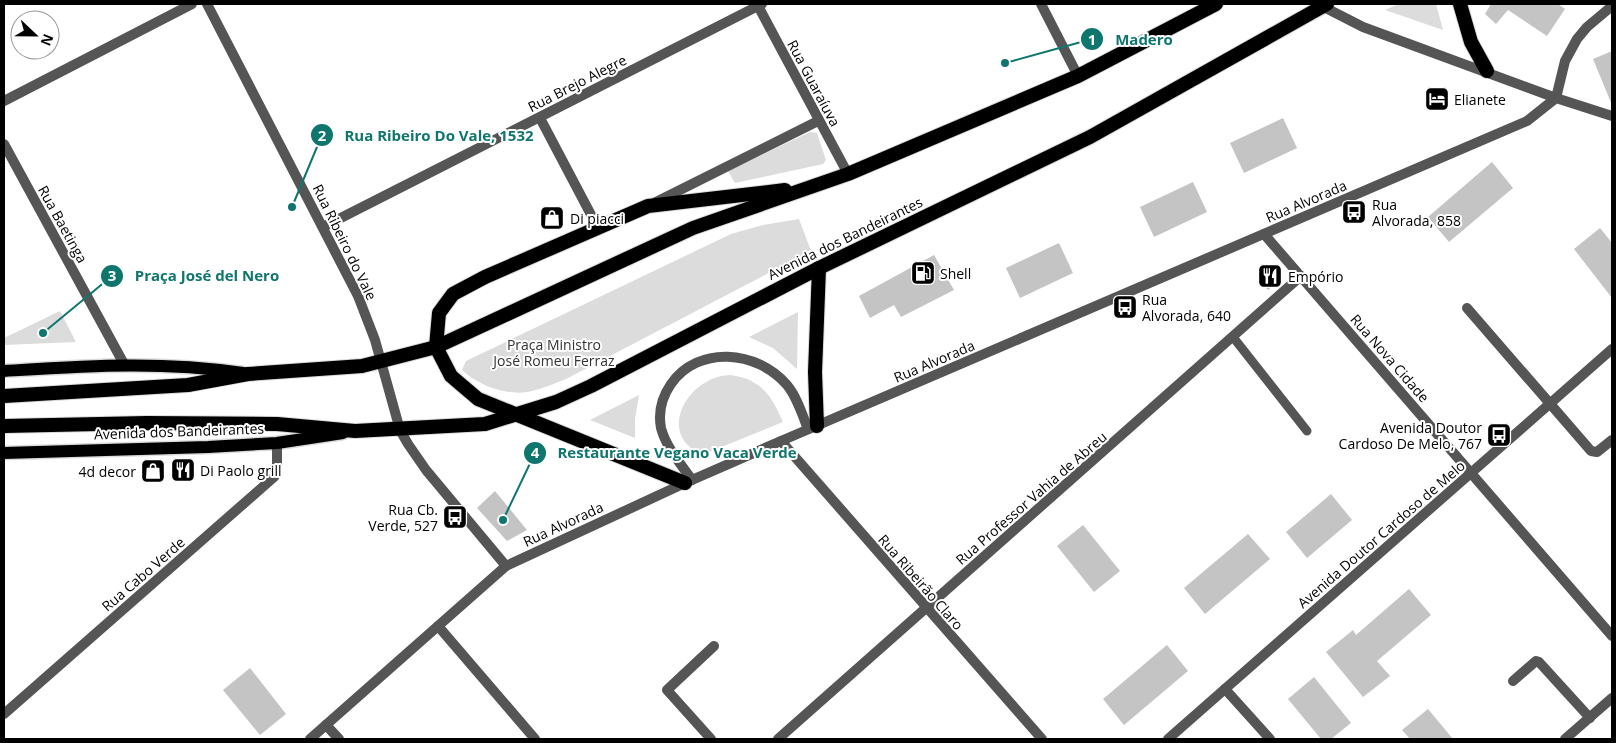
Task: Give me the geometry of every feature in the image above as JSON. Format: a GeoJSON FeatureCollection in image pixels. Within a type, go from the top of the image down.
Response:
{"type":"FeatureCollection","features":[{"type":"Feature","properties":{"kind":"highway"},"geometry":{"type":"LineString","coordinates":[[4,396],[188,386],[248,374],[380,363],[436,347],[693,228],[848,174],[1078,76],[1216,4]]}},
{"type":"Feature","properties":{"kind":"highway"},"geometry":{"type":"LineString","coordinates":[[1460,4],[1471,42],[1487,71]]}},
{"type":"Feature","properties":{"kind":"highway","name":"Avenida dos Bandeirantes"},"geometry":{"type":"LineString","coordinates":[[4,426],[147,423],[277,424],[355,431],[485,424],[517,416],[556,402],[591,386],[819,268],[1090,137],[1322,5]]}},
{"type":"Feature","properties":{"kind":"highway"},"geometry":{"type":"LineString","coordinates":[[688,481],[517,416],[478,398],[462,387],[444,365],[436,347],[439,313],[453,294],[484,277],[648,206],[812,186]]}},
{"type":"Feature","properties":{"kind":"highway"},"geometry":{"type":"LineString","coordinates":[[813,428],[819,268]]}},
{"type":"Feature","properties":{"kind":"main road"},"geometry":{"type":"LineString","coordinates":[[4,371],[124,364],[176,365],[248,374]]}},
{"type":"Feature","properties":{"kind":"main road","name":"Avenida dos Bandeirantes"},"geometry":{"type":"LineString","coordinates":[[4,453],[276,443],[355,431]]}},
{"type":"Feature","properties":{"kind":"street"},"geometry":{"type":"LineString","coordinates":[[4,100],[192,4]]}},
{"type":"Feature","properties":{"kind":"street","name":"Rua Ribeiro do Vale"},"geometry":{"type":"LineString","coordinates":[[207,4],[358,296],[375,340],[380,363]]}},
{"type":"Feature","properties":{"kind":"street","name":"Rua Brejo Alegre"},"geometry":{"type":"LineString","coordinates":[[323,227],[540,118],[759,4]]}},
{"type":"Feature","properties":{"kind":"street","name":"Rua Guaraíuva"},"geometry":{"type":"LineString","coordinates":[[759,4],[818,121],[848,174]]}},
{"type":"Feature","properties":{"kind":"street"},"geometry":{"type":"LineString","coordinates":[[1041,4],[1078,76]]}},
{"type":"Feature","properties":{"kind":"street"},"geometry":{"type":"LineString","coordinates":[[1322,5],[1363,27],[1487,71],[1556,98],[1612,116]]}},
{"type":"Feature","properties":{"kind":"street"},"geometry":{"type":"LineString","coordinates":[[1556,98],[1565,61],[1574,43],[1587,27],[1612,6]]}},
{"type":"Feature","properties":{"kind":"street","name":"Rua Alvorada"},"geometry":{"type":"LineString","coordinates":[[310,739],[506,566],[688,481],[1527,121],[1556,98]]}},
{"type":"Feature","properties":{"kind":"street"},"geometry":{"type":"LineString","coordinates":[[540,118],[598,228]]}},
{"type":"Feature","properties":{"kind":"street"},"geometry":{"type":"LineString","coordinates":[[648,206],[818,121]]}},
{"type":"Feature","properties":{"kind":"street","name":"Rua Baetinga"},"geometry":{"type":"LineString","coordinates":[[4,144],[124,364]]}},
{"type":"Feature","properties":{"kind":"street","name":"Rua Nova Cidade"},"geometry":{"type":"LineString","coordinates":[[1264,234],[1612,636]]}},
{"type":"Feature","properties":{"kind":"street","name":"Rua Professor Vahia de Abreu"},"geometry":{"type":"LineString","coordinates":[[778,739],[1300,276]]}},
{"type":"Feature","properties":{"kind":"street"},"geometry":{"type":"LineString","coordinates":[[1467,308],[1593,452],[1597,452],[1612,440]]}},
{"type":"Feature","properties":{"kind":"street"},"geometry":{"type":"LineString","coordinates":[[109,365],[112,359],[113,343]]}},
{"type":"Feature","properties":{"kind":"street","name":"Avenida Doutor Cardoso de Melo"},"geometry":{"type":"LineString","coordinates":[[1168,739],[1472,474],[1612,349]]}},
{"type":"Feature","properties":{"kind":"street"},"geometry":{"type":"LineString","coordinates":[[688,481],[666,443],[661,426],[660,407],[667,390],[676,376],[701,360],[719,356],[736,356],[758,364],[786,384],[813,428]]}},
{"type":"Feature","properties":{"kind":"street"},"geometry":{"type":"LineString","coordinates":[[380,363],[400,430],[414,455],[506,566]]}},
{"type":"Feature","properties":{"kind":"street","name":"Rua Ribeirão Claro"},"geometry":{"type":"LineString","coordinates":[[781,441],[926,609],[1042,739]]}},
{"type":"Feature","properties":{"kind":"street","name":"Rua Cabo Verde"},"geometry":{"type":"LineString","coordinates":[[4,714],[274,477],[277,472],[276,443]]}},
{"type":"Feature","properties":{"kind":"street"},"geometry":{"type":"LineString","coordinates":[[438,626],[535,739]]}},
{"type":"Feature","properties":{"kind":"street"},"geometry":{"type":"LineString","coordinates":[[711,739],[667,690],[714,646]]}},
{"type":"Feature","properties":{"kind":"street"},"geometry":{"type":"LineString","coordinates":[[1513,681],[1536,661],[1539,662],[1590,718]]}},
{"type":"Feature","properties":{"kind":"street"},"geometry":{"type":"LineString","coordinates":[[1225,689],[1270,739]]}},
{"type":"Feature","properties":{"kind":"street"},"geometry":{"type":"LineString","coordinates":[[1565,739],[1612,698]]}},
{"type":"Feature","properties":{"kind":"street"},"geometry":{"type":"LineString","coordinates":[[326,725],[339,739]]}},
{"type":"Feature","properties":{"kind":"lane"},"geometry":{"type":"LineString","coordinates":[[1233,337],[1307,432]]}},
{"type":"Feature","properties":{"kind":"green space"},"geometry":{"type":"Polygon","coordinates":[[[1399,4],[1436,4],[1443,30],[1385,10],[1399,4]]]}},
{"type":"Feature","properties":{"kind":"green space"},"geometry":{"type":"Polygon","coordinates":[[[810,132],[817,133],[826,160],[823,164],[735,183],[728,171],[810,132]]]}},
{"type":"Feature","properties":{"kind":"green space","name":"Praça Ministro José Romeu Ferraz"},"geometry":{"type":"Polygon","coordinates":[[[799,219],[811,251],[566,379],[532,391],[514,393],[495,389],[477,381],[462,370],[466,361],[731,234],[763,225],[799,219]]]}},
{"type":"Feature","properties":{"kind":"green space"},"geometry":{"type":"Polygon","coordinates":[[[60,311],[76,342],[4,345],[4,338],[60,311]]]}},
{"type":"Feature","properties":{"kind":"green space"},"geometry":{"type":"Polygon","coordinates":[[[798,312],[797,369],[773,348],[749,337],[798,312]]]}},
{"type":"Feature","properties":{"kind":"green space"},"geometry":{"type":"Polygon","coordinates":[[[730,375],[750,380],[764,390],[783,422],[702,455],[688,445],[680,433],[679,420],[683,407],[690,395],[702,385],[715,378],[730,375]]]}},
{"type":"Feature","properties":{"kind":"green space","name":"Praça Ministro José Romeu Ferraz"},"geometry":{"type":"Polygon","coordinates":[[[639,395],[635,419],[635,438],[590,420],[639,395]]]}},
{"type":"Feature","properties":{"kind":"building"},"geometry":{"type":"Polygon","coordinates":[[[1491,4],[1558,4],[1565,9],[1547,36],[1508,10],[1496,24],[1485,14],[1491,4]]]}},
{"type":"Feature","properties":{"kind":"building"},"geometry":{"type":"Polygon","coordinates":[[[1612,51],[1612,105],[1593,59],[1612,51]]]}},
{"type":"Feature","properties":{"kind":"building"},"geometry":{"type":"Polygon","coordinates":[[[1283,118],[1297,148],[1244,173],[1230,143],[1283,118]]]}},
{"type":"Feature","properties":{"kind":"building"},"geometry":{"type":"Polygon","coordinates":[[[1492,162],[1513,188],[1449,242],[1428,217],[1492,162]]]}},
{"type":"Feature","properties":{"kind":"building"},"geometry":{"type":"Polygon","coordinates":[[[1193,182],[1207,212],[1154,237],[1140,207],[1193,182]]]}},
{"type":"Feature","properties":{"kind":"building"},"geometry":{"type":"Polygon","coordinates":[[[1600,228],[1612,243],[1612,298],[1574,249],[1600,228]]]}},
{"type":"Feature","properties":{"kind":"building"},"geometry":{"type":"Polygon","coordinates":[[[1059,243],[1073,273],[1020,298],[1006,268],[1059,243]]]}},
{"type":"Feature","properties":{"kind":"building","name":"Shell"},"geometry":{"type":"Polygon","coordinates":[[[934,255],[954,290],[901,317],[894,305],[870,318],[859,296],[934,255]]]}},
{"type":"Feature","properties":{"kind":"building","name":"Empório"},"geometry":{"type":"Polygon","coordinates":[[[1270,271],[1279,281],[1268,290],[1259,281],[1270,271]]]}},
{"type":"Feature","properties":{"kind":"building"},"geometry":{"type":"Polygon","coordinates":[[[495,491],[527,530],[507,541],[477,508],[495,491]]]}},
{"type":"Feature","properties":{"kind":"building"},"geometry":{"type":"Polygon","coordinates":[[[1331,494],[1352,520],[1307,558],[1286,532],[1331,494]]]}},
{"type":"Feature","properties":{"kind":"building"},"geometry":{"type":"Polygon","coordinates":[[[1083,525],[1120,571],[1094,592],[1057,546],[1083,525]]]}},
{"type":"Feature","properties":{"kind":"building"},"geometry":{"type":"Polygon","coordinates":[[[1248,534],[1270,559],[1205,614],[1184,588],[1248,534]]]}},
{"type":"Feature","properties":{"kind":"building"},"geometry":{"type":"Polygon","coordinates":[[[1409,589],[1431,615],[1377,661],[1390,676],[1363,697],[1326,652],[1353,630],[1356,635],[1409,589]]]}},
{"type":"Feature","properties":{"kind":"building"},"geometry":{"type":"Polygon","coordinates":[[[1167,645],[1188,671],[1124,725],[1103,699],[1167,645]]]}},
{"type":"Feature","properties":{"kind":"building"},"geometry":{"type":"Polygon","coordinates":[[[250,668],[286,714],[260,735],[223,690],[250,668]]]}},
{"type":"Feature","properties":{"kind":"building"},"geometry":{"type":"Polygon","coordinates":[[[1314,677],[1351,723],[1331,739],[1321,739],[1288,699],[1314,677]]]}},
{"type":"Feature","properties":{"kind":"building"},"geometry":{"type":"Polygon","coordinates":[[[1428,709],[1453,739],[1410,739],[1402,730],[1428,709]]]}},
{"type":"Feature","properties":{"kind":"place","name":"Madero"},"geometry":{"type":"Point","coordinates":[1005,63]}},
{"type":"Feature","properties":{"kind":"place","name":"Elianete"},"geometry":{"type":"Point","coordinates":[1437,99]}},
{"type":"Feature","properties":{"kind":"place","name":"Rua Ribeiro Do Vale, 1532"},"geometry":{"type":"Point","coordinates":[292,207]}},
{"type":"Feature","properties":{"kind":"place","name":"Rua Alvorada, 858"},"geometry":{"type":"Point","coordinates":[1354,212]}},
{"type":"Feature","properties":{"kind":"place","name":"Di piacci"},"geometry":{"type":"Point","coordinates":[552,218]}},
{"type":"Feature","properties":{"kind":"place","name":"Shell"},"geometry":{"type":"Point","coordinates":[923,273]}},
{"type":"Feature","properties":{"kind":"place","name":"Empório"},"geometry":{"type":"Point","coordinates":[1270,276]}},
{"type":"Feature","properties":{"kind":"place","name":"Rua Alvorada, 640"},"geometry":{"type":"Point","coordinates":[1125,307]}},
{"type":"Feature","properties":{"kind":"place","name":"Praça José del Nero"},"geometry":{"type":"Point","coordinates":[43,333]}},
{"type":"Feature","properties":{"kind":"place","name":"Avenida Doutor Cardoso De Melo, 767"},"geometry":{"type":"Point","coordinates":[1499,435]}},
{"type":"Feature","properties":{"kind":"place","name":"Di Paolo grill"},"geometry":{"type":"Point","coordinates":[183,470]}},
{"type":"Feature","properties":{"kind":"place","name":"4d decor"},"geometry":{"type":"Point","coordinates":[153,471]}},
{"type":"Feature","properties":{"kind":"place","name":"Rua Cb. Verde, 527"},"geometry":{"type":"Point","coordinates":[455,517]}},
{"type":"Feature","properties":{"kind":"place","name":"Restaurante Vegano Vaca Verde"},"geometry":{"type":"Point","coordinates":[503,520]}}]}
